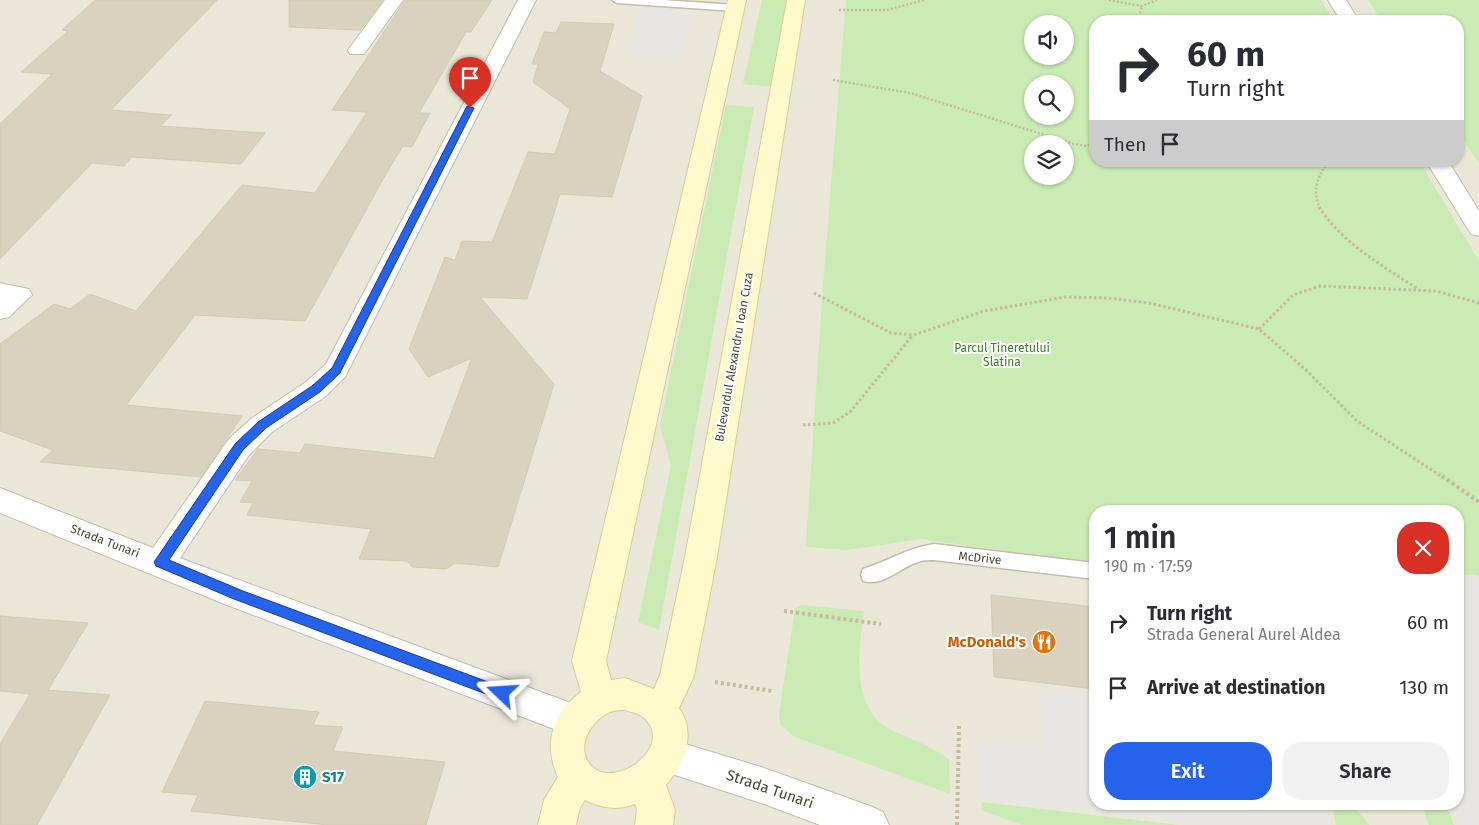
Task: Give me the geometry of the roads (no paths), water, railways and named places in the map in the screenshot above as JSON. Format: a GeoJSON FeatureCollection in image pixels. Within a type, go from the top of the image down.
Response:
{"type":"FeatureCollection","features":[{"type":"Feature","properties":{"kind":"main road","name":"Bulevardul Alexandru Ioan Cuza"},"geometry":{"type":"LineString","coordinates":[[660,710],[677,676],[701,557],[796,0]]}},
{"type":"Feature","properties":{"kind":"main road"},"geometry":{"type":"LineString","coordinates":[[587,710],[589,661],[595,645],[736,4]]}},
{"type":"Feature","properties":{"kind":"main road"},"geometry":{"type":"LineString","coordinates":[[626,694],[640,697],[654,704],[660,710],[671,729],[672,744],[658,769],[641,788],[623,794],[604,792],[588,786],[575,774],[568,758],[567,741],[587,710],[609,696],[626,694]]}},
{"type":"Feature","properties":{"kind":"main road"},"geometry":{"type":"LineString","coordinates":[[654,825],[658,769]]}},
{"type":"Feature","properties":{"kind":"main road"},"geometry":{"type":"LineString","coordinates":[[557,825],[562,800],[579,778]]}},
{"type":"Feature","properties":{"kind":"street"},"geometry":{"type":"LineString","coordinates":[[357,50],[394,0]]}},
{"type":"Feature","properties":{"kind":"street"},"geometry":{"type":"LineString","coordinates":[[160,562],[239,447],[262,425],[316,389],[336,370],[527,0]]}},
{"type":"Feature","properties":{"kind":"street"},"geometry":{"type":"LineString","coordinates":[[1336,0],[1346,15]]}},
{"type":"Feature","properties":{"kind":"street"},"geometry":{"type":"LineString","coordinates":[[1441,167],[1479,229]]}},
{"type":"Feature","properties":{"kind":"street"},"geometry":{"type":"LineString","coordinates":[[0,291],[20,295],[0,311]]}},
{"type":"Feature","properties":{"kind":"street","name":"Strada Tunari"},"geometry":{"type":"LineString","coordinates":[[0,500],[160,562],[238,595],[587,710]]}},
{"type":"Feature","properties":{"kind":"street","name":"Strada Tunari"},"geometry":{"type":"LineString","coordinates":[[658,769],[761,785],[870,825]]}},
{"type":"Feature","properties":{"kind":"lane"},"geometry":{"type":"LineString","coordinates":[[617,0],[736,4]]}},
{"type":"Feature","properties":{"kind":"lane","name":"McDrive"},"geometry":{"type":"LineString","coordinates":[[870,575],[886,570],[914,556],[934,552],[1089,570]]}},
{"type":"Feature","properties":{"kind":"place","name":"McDonald's"},"geometry":{"type":"Point","coordinates":[1044,642]}},
{"type":"Feature","properties":{"kind":"place","name":"S17"},"geometry":{"type":"Point","coordinates":[305,777]}},
{"type":"Feature","properties":{"kind":"park label","name":"Parcul Tineretului Slatina"},"geometry":{"type":"Point","coordinates":[1002,355]}}]}
